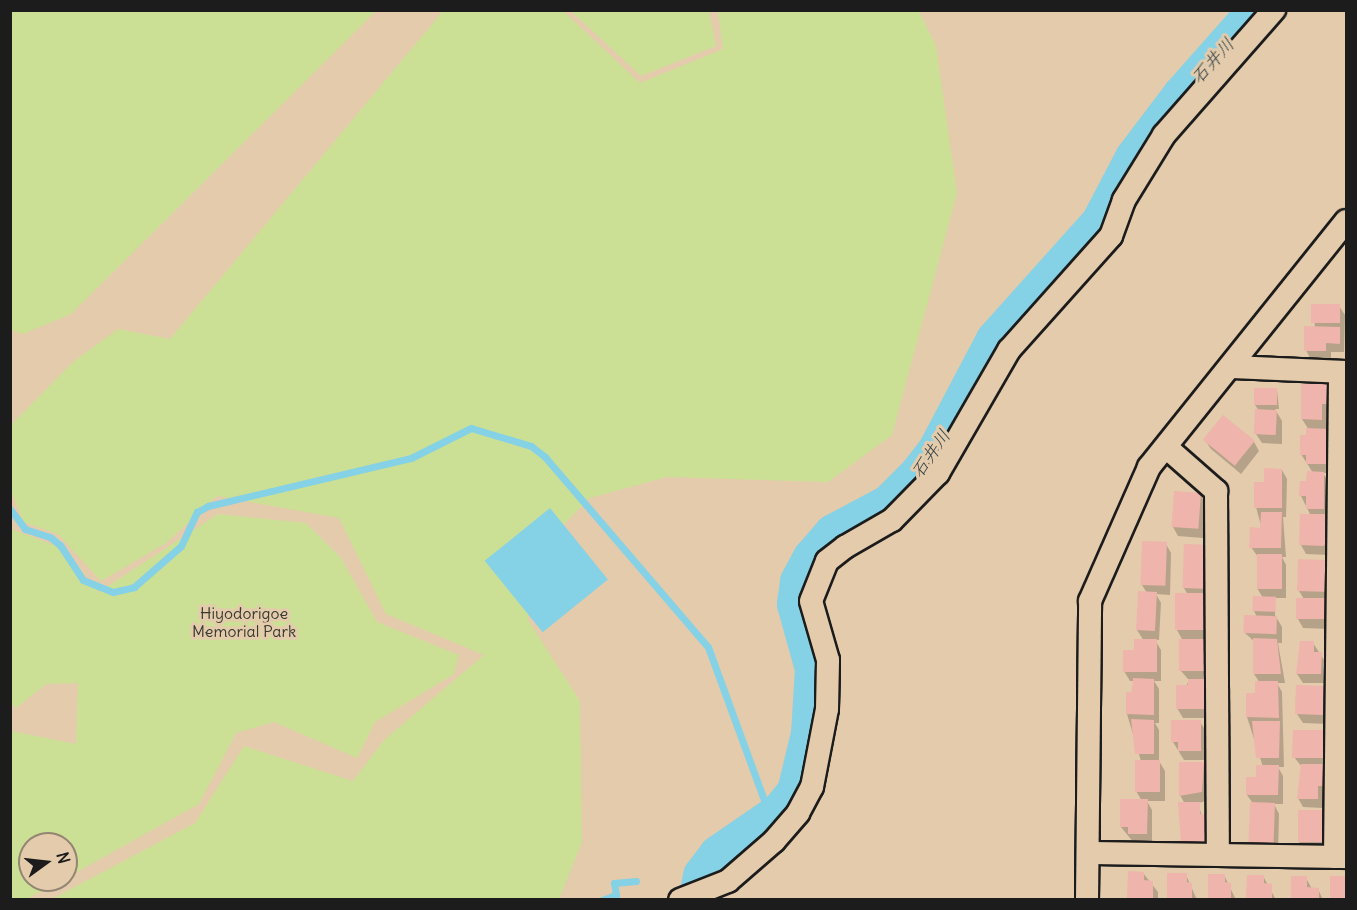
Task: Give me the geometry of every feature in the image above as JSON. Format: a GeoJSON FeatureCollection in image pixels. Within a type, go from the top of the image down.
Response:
{"type":"FeatureCollection","features":[{"type":"Feature","properties":{"kind":"street"},"geometry":{"type":"LineString","coordinates":[[680,900],[728,881],[774,841],[798,813],[812,787],[827,709],[828,660],[811,601],[827,561],[844,547],[892,520],[938,473],[1009,350],[1111,236],[1124,200],[1164,135],[1274,10]]}},
{"type":"Feature","properties":{"kind":"street"},"geometry":{"type":"LineString","coordinates":[[1087,900],[1090,601],[1149,467],[1232,367],[1347,221]]}},
{"type":"Feature","properties":{"kind":"street"},"geometry":{"type":"LineString","coordinates":[[1088,853],[1341,857],[1343,372],[1232,367]]}},
{"type":"Feature","properties":{"kind":"street"},"geometry":{"type":"LineString","coordinates":[[1166,447],[1216,491],[1218,855]]}},
{"type":"Feature","properties":{"kind":"green space"},"geometry":{"type":"Polygon","coordinates":[[[10,11],[376,11],[71,314],[23,334],[10,330],[10,11]]]}},
{"type":"Feature","properties":{"kind":"green space"},"geometry":{"type":"Polygon","coordinates":[[[443,11],[563,11],[640,83],[723,49],[718,11],[919,11],[936,46],[957,193],[892,435],[828,482],[667,477],[590,498],[534,554],[528,620],[580,701],[582,842],[559,899],[52,899],[65,892],[78,892],[78,885],[195,823],[244,746],[353,781],[384,740],[484,655],[386,614],[339,518],[217,496],[166,543],[101,581],[58,534],[23,522],[11,490],[11,425],[73,362],[118,329],[170,339],[443,11]]]}},
{"type":"Feature","properties":{"kind":"green space"},"geometry":{"type":"Polygon","coordinates":[[[571,11],[709,11],[716,46],[641,76],[571,11]]]}},
{"type":"Feature","properties":{"kind":"green space","name":"Hiyodorigoe Memorial Park"},"geometry":{"type":"Polygon","coordinates":[[[218,514],[306,523],[341,558],[377,622],[459,655],[454,674],[375,722],[357,758],[274,722],[236,733],[199,804],[78,871],[78,832],[18,832],[18,892],[40,892],[27,899],[11,899],[11,731],[76,744],[78,683],[46,684],[16,708],[11,703],[11,529],[56,546],[99,592],[218,514]]]}},
{"type":"Feature","properties":{"kind":"water"},"geometry":{"type":"Polygon","coordinates":[[[550,508],[608,579],[543,632],[485,561],[550,508]]]}},
{"type":"Feature","properties":{"kind":"building"},"geometry":{"type":"Polygon","coordinates":[[[1311,304],[1340,304],[1340,323],[1311,323],[1311,304]]]}},
{"type":"Feature","properties":{"kind":"building"},"geometry":{"type":"Polygon","coordinates":[[[1304,326],[1340,327],[1340,344],[1326,343],[1326,351],[1304,351],[1304,326]]]}},
{"type":"Feature","properties":{"kind":"building"},"geometry":{"type":"Polygon","coordinates":[[[1301,384],[1331,384],[1331,404],[1322,404],[1322,420],[1301,419],[1301,384]]]}},
{"type":"Feature","properties":{"kind":"building"},"geometry":{"type":"Polygon","coordinates":[[[1254,388],[1277,388],[1277,405],[1254,405],[1254,388]]]}},
{"type":"Feature","properties":{"kind":"building"},"geometry":{"type":"Polygon","coordinates":[[[1255,409],[1277,410],[1276,435],[1254,434],[1255,409]]]}},
{"type":"Feature","properties":{"kind":"building"},"geometry":{"type":"Polygon","coordinates":[[[1223,415],[1255,441],[1235,466],[1203,440],[1223,415]]]}},
{"type":"Feature","properties":{"kind":"building"},"geometry":{"type":"Polygon","coordinates":[[[1306,428],[1330,429],[1329,464],[1306,464],[1306,455],[1300,455],[1300,435],[1306,435],[1306,428]]]}},
{"type":"Feature","properties":{"kind":"building"},"geometry":{"type":"Polygon","coordinates":[[[1264,468],[1282,469],[1282,508],[1254,508],[1254,482],[1264,482],[1264,468]]]}},
{"type":"Feature","properties":{"kind":"building"},"geometry":{"type":"Polygon","coordinates":[[[1307,471],[1324,472],[1324,509],[1306,509],[1306,496],[1299,496],[1300,481],[1306,481],[1307,471]]]}},
{"type":"Feature","properties":{"kind":"building"},"geometry":{"type":"Polygon","coordinates":[[[1174,491],[1201,493],[1198,529],[1171,527],[1174,491]]]}},
{"type":"Feature","properties":{"kind":"building"},"geometry":{"type":"Polygon","coordinates":[[[1261,512],[1282,512],[1281,548],[1249,548],[1250,527],[1260,528],[1261,512]]]}},
{"type":"Feature","properties":{"kind":"building"},"geometry":{"type":"Polygon","coordinates":[[[1300,514],[1325,514],[1327,540],[1324,546],[1299,545],[1300,514]]]}},
{"type":"Feature","properties":{"kind":"building"},"geometry":{"type":"Polygon","coordinates":[[[1142,541],[1167,542],[1165,586],[1140,585],[1142,541]]]}},
{"type":"Feature","properties":{"kind":"building"},"geometry":{"type":"Polygon","coordinates":[[[1184,544],[1210,545],[1208,589],[1182,588],[1184,544]]]}},
{"type":"Feature","properties":{"kind":"building"},"geometry":{"type":"Polygon","coordinates":[[[1257,554],[1282,554],[1282,589],[1257,589],[1257,554]]]}},
{"type":"Feature","properties":{"kind":"building"},"geometry":{"type":"Polygon","coordinates":[[[1298,559],[1325,560],[1325,568],[1330,568],[1330,592],[1297,591],[1298,559]]]}},
{"type":"Feature","properties":{"kind":"building"},"geometry":{"type":"Polygon","coordinates":[[[1138,591],[1157,592],[1155,631],[1136,630],[1138,591]]]}},
{"type":"Feature","properties":{"kind":"building"},"geometry":{"type":"Polygon","coordinates":[[[1175,593],[1209,593],[1209,630],[1175,630],[1175,593]]]}},
{"type":"Feature","properties":{"kind":"building"},"geometry":{"type":"Polygon","coordinates":[[[1253,596],[1276,597],[1275,612],[1252,611],[1253,596]]]}},
{"type":"Feature","properties":{"kind":"building"},"geometry":{"type":"Polygon","coordinates":[[[1296,598],[1326,598],[1326,619],[1296,619],[1296,598]]]}},
{"type":"Feature","properties":{"kind":"building"},"geometry":{"type":"Polygon","coordinates":[[[1244,615],[1277,616],[1276,634],[1243,633],[1244,615]]]}},
{"type":"Feature","properties":{"kind":"building"},"geometry":{"type":"Polygon","coordinates":[[[1253,638],[1277,639],[1281,674],[1253,674],[1253,638]]]}},
{"type":"Feature","properties":{"kind":"building"},"geometry":{"type":"Polygon","coordinates":[[[1134,639],[1157,639],[1157,672],[1123,672],[1123,650],[1134,650],[1134,639]]]}},
{"type":"Feature","properties":{"kind":"building"},"geometry":{"type":"Polygon","coordinates":[[[1179,639],[1204,639],[1204,671],[1179,671],[1179,639]]]}},
{"type":"Feature","properties":{"kind":"building"},"geometry":{"type":"Polygon","coordinates":[[[1300,641],[1314,641],[1314,652],[1322,652],[1321,674],[1296,674],[1300,641]]]}},
{"type":"Feature","properties":{"kind":"building"},"geometry":{"type":"Polygon","coordinates":[[[1133,678],[1154,679],[1154,715],[1126,714],[1126,692],[1132,692],[1133,678]]]}},
{"type":"Feature","properties":{"kind":"building"},"geometry":{"type":"Polygon","coordinates":[[[1188,679],[1204,679],[1204,709],[1176,709],[1176,685],[1188,685],[1188,679]]]}},
{"type":"Feature","properties":{"kind":"building"},"geometry":{"type":"Polygon","coordinates":[[[1255,681],[1278,681],[1279,718],[1246,717],[1246,693],[1255,693],[1255,681]]]}},
{"type":"Feature","properties":{"kind":"building"},"geometry":{"type":"Polygon","coordinates":[[[1296,685],[1324,686],[1323,715],[1295,714],[1296,685]]]}},
{"type":"Feature","properties":{"kind":"building"},"geometry":{"type":"Polygon","coordinates":[[[1131,719],[1154,720],[1154,754],[1135,754],[1131,719]]]}},
{"type":"Feature","properties":{"kind":"building"},"geometry":{"type":"Polygon","coordinates":[[[1171,720],[1201,720],[1201,751],[1178,751],[1178,742],[1171,742],[1171,720]]]}},
{"type":"Feature","properties":{"kind":"building"},"geometry":{"type":"Polygon","coordinates":[[[1252,721],[1280,721],[1279,758],[1256,758],[1252,721]]]}},
{"type":"Feature","properties":{"kind":"building"},"geometry":{"type":"Polygon","coordinates":[[[1293,730],[1323,730],[1327,758],[1292,758],[1293,730]]]}},
{"type":"Feature","properties":{"kind":"building"},"geometry":{"type":"Polygon","coordinates":[[[1135,760],[1160,760],[1160,792],[1135,792],[1135,760]]]}},
{"type":"Feature","properties":{"kind":"building"},"geometry":{"type":"Polygon","coordinates":[[[1179,762],[1204,762],[1202,792],[1179,796],[1179,762]]]}},
{"type":"Feature","properties":{"kind":"building"},"geometry":{"type":"Polygon","coordinates":[[[1301,764],[1324,764],[1324,786],[1318,786],[1318,799],[1297,799],[1301,764]]]}},
{"type":"Feature","properties":{"kind":"building"},"geometry":{"type":"Polygon","coordinates":[[[1256,765],[1279,765],[1278,795],[1246,795],[1246,777],[1256,777],[1256,765]]]}},
{"type":"Feature","properties":{"kind":"building"},"geometry":{"type":"Polygon","coordinates":[[[1120,799],[1148,799],[1147,834],[1128,834],[1128,827],[1120,827],[1120,799]]]}},
{"type":"Feature","properties":{"kind":"building"},"geometry":{"type":"Polygon","coordinates":[[[1178,802],[1200,802],[1200,814],[1207,814],[1207,842],[1181,842],[1178,802]]]}},
{"type":"Feature","properties":{"kind":"building"},"geometry":{"type":"Polygon","coordinates":[[[1250,802],[1275,803],[1274,845],[1249,844],[1250,802]]]}},
{"type":"Feature","properties":{"kind":"building"},"geometry":{"type":"Polygon","coordinates":[[[1298,810],[1327,810],[1327,842],[1298,842],[1298,810]]]}},
{"type":"Feature","properties":{"kind":"building"},"geometry":{"type":"Polygon","coordinates":[[[1128,871],[1144,872],[1144,880],[1153,881],[1153,900],[1127,900],[1128,871]]]}},
{"type":"Feature","properties":{"kind":"building"},"geometry":{"type":"Polygon","coordinates":[[[1167,873],[1187,873],[1187,882],[1192,883],[1192,900],[1167,900],[1167,873]]]}},
{"type":"Feature","properties":{"kind":"building"},"geometry":{"type":"Polygon","coordinates":[[[1208,874],[1225,874],[1225,882],[1231,883],[1231,900],[1208,900],[1208,874]]]}},
{"type":"Feature","properties":{"kind":"building"},"geometry":{"type":"Polygon","coordinates":[[[1247,875],[1264,875],[1264,883],[1272,884],[1272,900],[1246,900],[1247,875]]]}},
{"type":"Feature","properties":{"kind":"building"},"geometry":{"type":"Polygon","coordinates":[[[1291,876],[1307,876],[1307,887],[1319,888],[1319,900],[1291,900],[1291,876]]]}},
{"type":"Feature","properties":{"kind":"building"},"geometry":{"type":"Polygon","coordinates":[[[1330,876],[1346,876],[1346,900],[1330,900],[1330,876]]]}},
{"type":"Feature","properties":{"kind":"waterway","name":"石井川"},"geometry":{"type":"LineString","coordinates":[[698,900],[703,876],[719,855],[780,813],[797,792],[811,734],[815,669],[797,604],[800,582],[813,558],[834,534],[890,504],[918,476],[938,450],[996,340],[1101,223],[1135,158],[1182,96],[1258,10]]}},
{"type":"Feature","properties":{"kind":"waterway"},"geometry":{"type":"LineString","coordinates":[[10,509],[25,529],[50,537],[60,545],[83,580],[113,592],[134,587],[181,546],[197,512],[208,506],[411,458],[471,428],[531,446],[545,457],[708,647],[771,819]]}},
{"type":"Feature","properties":{"kind":"waterway"},"geometry":{"type":"LineString","coordinates":[[602,900],[616,895],[614,883],[636,881]]}}]}
